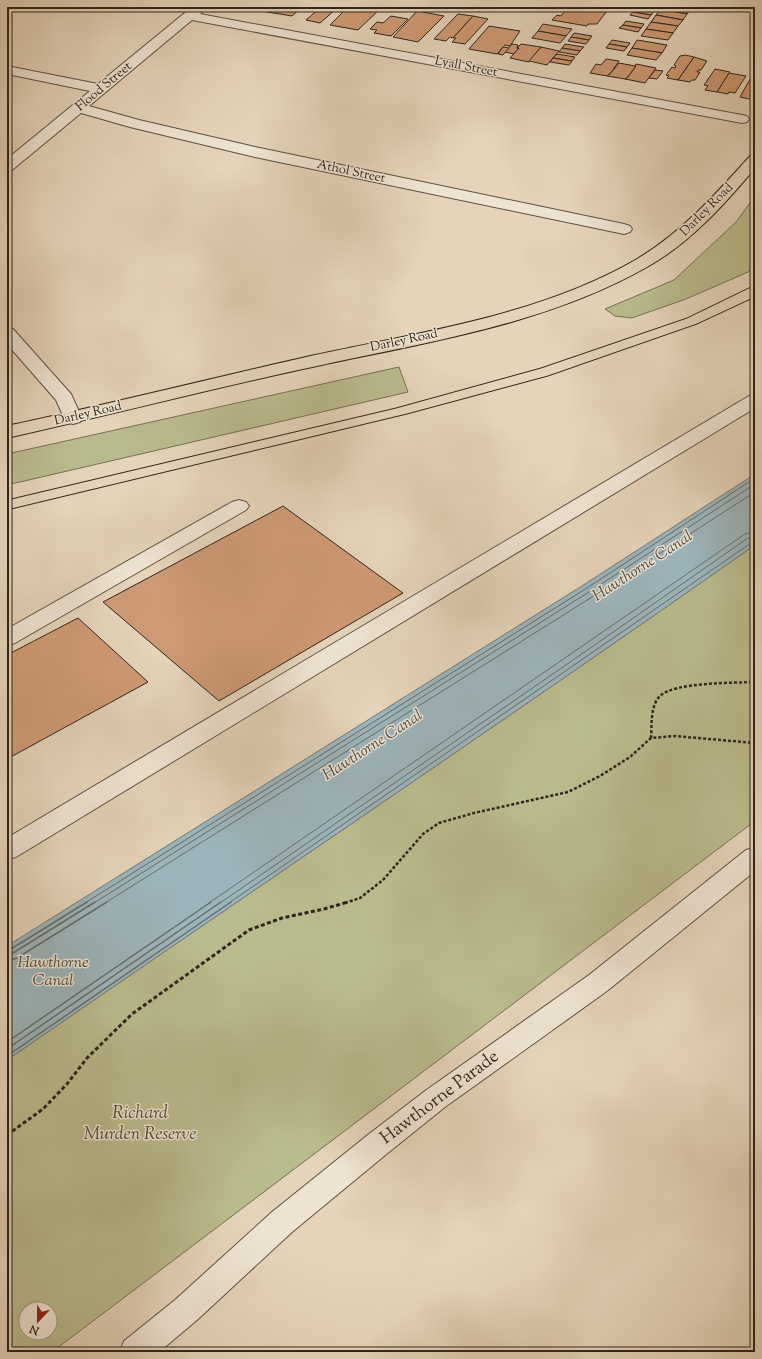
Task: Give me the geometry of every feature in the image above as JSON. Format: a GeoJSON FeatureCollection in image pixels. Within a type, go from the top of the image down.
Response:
{"type":"FeatureCollection","features":[{"type":"Feature","properties":{"kind":"main road","name":"Darley Road"},"geometry":{"type":"LineString","coordinates":[[7,432],[441,333],[525,312],[578,294],[624,273],[674,242],[690,230],[728,190],[755,158]]}},
{"type":"Feature","properties":{"kind":"street","name":"Flood Street"},"geometry":{"type":"LineString","coordinates":[[7,167],[195,12]]}},
{"type":"Feature","properties":{"kind":"street","name":"Lyall Street"},"geometry":{"type":"LineString","coordinates":[[195,12],[742,119]]}},
{"type":"Feature","properties":{"kind":"street"},"geometry":{"type":"LineString","coordinates":[[7,70],[102,89]]}},
{"type":"Feature","properties":{"kind":"street","name":"Athol Street"},"geometry":{"type":"LineString","coordinates":[[79,108],[136,124],[255,152],[624,228]]}},
{"type":"Feature","properties":{"kind":"street"},"geometry":{"type":"LineString","coordinates":[[7,333],[65,398],[73,418]]}},
{"type":"Feature","properties":{"kind":"street"},"geometry":{"type":"LineString","coordinates":[[7,850],[755,400]]}},
{"type":"Feature","properties":{"kind":"street"},"geometry":{"type":"LineString","coordinates":[[7,638],[239,506]]}},
{"type":"Feature","properties":{"kind":"street","name":"Hawthorne Parade"},"geometry":{"type":"LineString","coordinates":[[135,1352],[186,1310],[282,1222],[379,1143],[435,1099],[598,983],[755,857]]}},
{"type":"Feature","properties":{"kind":"path"},"geometry":{"type":"LineString","coordinates":[[651,738],[653,711],[661,695],[675,688],[755,682]]}},
{"type":"Feature","properties":{"kind":"path"},"geometry":{"type":"LineString","coordinates":[[7,1135],[43,1109],[67,1084],[87,1058],[132,1014],[249,930],[282,918],[324,909],[360,898],[383,880],[423,834],[439,823],[474,813],[568,792],[600,776],[630,757],[651,738],[675,736],[755,743]]}},
{"type":"Feature","properties":{"kind":"green space"},"geometry":{"type":"Polygon","coordinates":[[[755,196],[755,269],[686,299],[632,318],[615,316],[605,309],[674,280],[736,222],[755,196]]]}},
{"type":"Feature","properties":{"kind":"green space"},"geometry":{"type":"Polygon","coordinates":[[[399,367],[408,392],[7,485],[7,454],[399,367]]]}},
{"type":"Feature","properties":{"kind":"green space","name":"Richard Murden Reserve"},"geometry":{"type":"Polygon","coordinates":[[[755,545],[755,821],[52,1352],[7,1352],[7,1060],[755,545]]]}},
{"type":"Feature","properties":{"kind":"water","name":"Hawthorne Canal"},"geometry":{"type":"Polygon","coordinates":[[[755,474],[755,545],[569,675],[7,1060],[7,946],[585,584],[755,474]]]}},
{"type":"Feature","properties":{"kind":"building"},"geometry":{"type":"Polygon","coordinates":[[[302,7],[292,16],[243,8],[302,7]]]}},
{"type":"Feature","properties":{"kind":"building"},"geometry":{"type":"Polygon","coordinates":[[[321,7],[336,9],[320,23],[306,20],[321,7]]]}},
{"type":"Feature","properties":{"kind":"building"},"geometry":{"type":"Polygon","coordinates":[[[348,7],[382,7],[358,30],[330,25],[348,7]]]}},
{"type":"Feature","properties":{"kind":"building"},"geometry":{"type":"Polygon","coordinates":[[[419,7],[415,11],[399,8],[419,7]]]}},
{"type":"Feature","properties":{"kind":"building"},"geometry":{"type":"Polygon","coordinates":[[[568,7],[610,7],[597,24],[588,24],[587,26],[552,20],[557,15],[561,16],[568,7]]]}},
{"type":"Feature","properties":{"kind":"building"},"geometry":{"type":"Polygon","coordinates":[[[662,7],[691,8],[687,14],[661,9],[662,7]]]}},
{"type":"Feature","properties":{"kind":"building"},"geometry":{"type":"Polygon","coordinates":[[[636,8],[654,11],[651,15],[633,12],[636,8]]]}},
{"type":"Feature","properties":{"kind":"building"},"geometry":{"type":"Polygon","coordinates":[[[661,9],[687,14],[683,20],[656,15],[661,9]]]}},
{"type":"Feature","properties":{"kind":"building"},"geometry":{"type":"Polygon","coordinates":[[[417,11],[444,16],[418,42],[393,37],[417,11]]]}},
{"type":"Feature","properties":{"kind":"building"},"geometry":{"type":"Polygon","coordinates":[[[633,12],[651,15],[648,19],[630,15],[633,12]]]}},
{"type":"Feature","properties":{"kind":"building"},"geometry":{"type":"Polygon","coordinates":[[[458,14],[473,16],[453,38],[450,37],[446,41],[434,39],[458,14]]]}},
{"type":"Feature","properties":{"kind":"building"},"geometry":{"type":"Polygon","coordinates":[[[656,15],[683,20],[678,26],[651,22],[656,15]]]}},
{"type":"Feature","properties":{"kind":"building"},"geometry":{"type":"Polygon","coordinates":[[[391,16],[408,19],[391,36],[374,33],[377,30],[370,29],[377,22],[383,23],[391,16]]]}},
{"type":"Feature","properties":{"kind":"building"},"geometry":{"type":"Polygon","coordinates":[[[473,16],[488,19],[465,44],[452,42],[456,38],[453,38],[473,16]]]}},
{"type":"Feature","properties":{"kind":"building"},"geometry":{"type":"Polygon","coordinates":[[[626,21],[644,24],[641,28],[623,25],[626,21]]]}},
{"type":"Feature","properties":{"kind":"building"},"geometry":{"type":"Polygon","coordinates":[[[651,22],[678,26],[673,33],[646,29],[651,22]]]}},
{"type":"Feature","properties":{"kind":"building"},"geometry":{"type":"Polygon","coordinates":[[[543,24],[572,29],[566,36],[538,31],[543,24]]]}},
{"type":"Feature","properties":{"kind":"building"},"geometry":{"type":"Polygon","coordinates":[[[623,25],[641,28],[638,32],[619,28],[623,25]]]}},
{"type":"Feature","properties":{"kind":"building"},"geometry":{"type":"Polygon","coordinates":[[[489,26],[520,31],[510,46],[505,45],[497,54],[469,49],[489,26]]]}},
{"type":"Feature","properties":{"kind":"building"},"geometry":{"type":"Polygon","coordinates":[[[646,29],[673,33],[668,40],[641,36],[646,29]]]}},
{"type":"Feature","properties":{"kind":"building"},"geometry":{"type":"Polygon","coordinates":[[[538,31],[566,36],[560,43],[532,38],[538,31]]]}},
{"type":"Feature","properties":{"kind":"building"},"geometry":{"type":"Polygon","coordinates":[[[574,33],[592,36],[589,40],[571,37],[574,33]]]}},
{"type":"Feature","properties":{"kind":"building"},"geometry":{"type":"Polygon","coordinates":[[[571,37],[589,40],[586,44],[568,41],[571,37]]]}},
{"type":"Feature","properties":{"kind":"building"},"geometry":{"type":"Polygon","coordinates":[[[612,40],[630,43],[627,47],[609,44],[612,40]]]}},
{"type":"Feature","properties":{"kind":"building"},"geometry":{"type":"Polygon","coordinates":[[[637,40],[667,45],[662,53],[632,48],[637,40]]]}},
{"type":"Feature","properties":{"kind":"building"},"geometry":{"type":"Polygon","coordinates":[[[512,44],[518,45],[517,48],[519,48],[514,54],[505,52],[512,44]]]}},
{"type":"Feature","properties":{"kind":"building"},"geometry":{"type":"Polygon","coordinates":[[[521,44],[541,47],[529,62],[510,58],[521,44]]]}},
{"type":"Feature","properties":{"kind":"building"},"geometry":{"type":"Polygon","coordinates":[[[565,44],[584,47],[580,51],[562,48],[565,44]]]}},
{"type":"Feature","properties":{"kind":"building"},"geometry":{"type":"Polygon","coordinates":[[[609,44],[627,47],[624,51],[606,48],[609,44]]]}},
{"type":"Feature","properties":{"kind":"building"},"geometry":{"type":"Polygon","coordinates":[[[503,47],[509,48],[503,55],[498,54],[503,47]]]}},
{"type":"Feature","properties":{"kind":"building"},"geometry":{"type":"Polygon","coordinates":[[[541,47],[559,51],[547,65],[529,61],[541,47]]]}},
{"type":"Feature","properties":{"kind":"building"},"geometry":{"type":"Polygon","coordinates":[[[562,48],[580,51],[577,55],[559,52],[562,48]]]}},
{"type":"Feature","properties":{"kind":"building"},"geometry":{"type":"Polygon","coordinates":[[[632,48],[662,53],[656,60],[627,55],[632,48]]]}},
{"type":"Feature","properties":{"kind":"building"},"geometry":{"type":"Polygon","coordinates":[[[557,54],[575,57],[572,61],[553,58],[557,54]]]}},
{"type":"Feature","properties":{"kind":"building"},"geometry":{"type":"Polygon","coordinates":[[[685,55],[694,57],[678,80],[667,78],[669,76],[666,75],[672,67],[675,68],[676,66],[674,65],[680,56],[685,55]]]}},
{"type":"Feature","properties":{"kind":"building"},"geometry":{"type":"Polygon","coordinates":[[[694,57],[707,61],[701,70],[698,70],[697,72],[700,72],[695,80],[690,82],[678,80],[694,57]]]}},
{"type":"Feature","properties":{"kind":"building"},"geometry":{"type":"Polygon","coordinates":[[[553,58],[572,61],[569,65],[550,62],[553,58]]]}},
{"type":"Feature","properties":{"kind":"building"},"geometry":{"type":"Polygon","coordinates":[[[606,59],[619,61],[610,74],[607,76],[590,73],[596,64],[601,65],[606,59]]]}},
{"type":"Feature","properties":{"kind":"building"},"geometry":{"type":"Polygon","coordinates":[[[619,63],[636,66],[625,79],[607,76],[610,74],[619,63]]]}},
{"type":"Feature","properties":{"kind":"building"},"geometry":{"type":"Polygon","coordinates":[[[636,64],[656,68],[645,83],[625,79],[628,77],[636,64]]]}},
{"type":"Feature","properties":{"kind":"building"},"geometry":{"type":"Polygon","coordinates":[[[715,69],[730,72],[717,92],[705,90],[708,86],[704,85],[715,69]]]}},
{"type":"Feature","properties":{"kind":"building"},"geometry":{"type":"Polygon","coordinates":[[[655,70],[663,71],[657,79],[649,78],[655,70]]]}},
{"type":"Feature","properties":{"kind":"building"},"geometry":{"type":"Polygon","coordinates":[[[729,73],[746,76],[735,93],[729,92],[728,94],[717,92],[729,73]]]}},
{"type":"Feature","properties":{"kind":"building"},"geometry":{"type":"Polygon","coordinates":[[[755,73],[754,100],[740,97],[753,74],[755,73]]]}},
{"type":"Feature","properties":{"kind":"building"},"geometry":{"type":"Polygon","coordinates":[[[283,506],[403,593],[219,701],[103,602],[283,506]]]}},
{"type":"Feature","properties":{"kind":"building"},"geometry":{"type":"Polygon","coordinates":[[[78,618],[148,682],[7,759],[7,655],[78,618]]]}},
{"type":"Feature","properties":{"kind":"tram line"},"geometry":{"type":"LineString","coordinates":[[7,500],[396,408],[541,368],[687,318],[755,285]]}},
{"type":"Feature","properties":{"kind":"tram line"},"geometry":{"type":"LineString","coordinates":[[7,510],[407,414],[548,376],[697,324],[755,297]]}}]}
